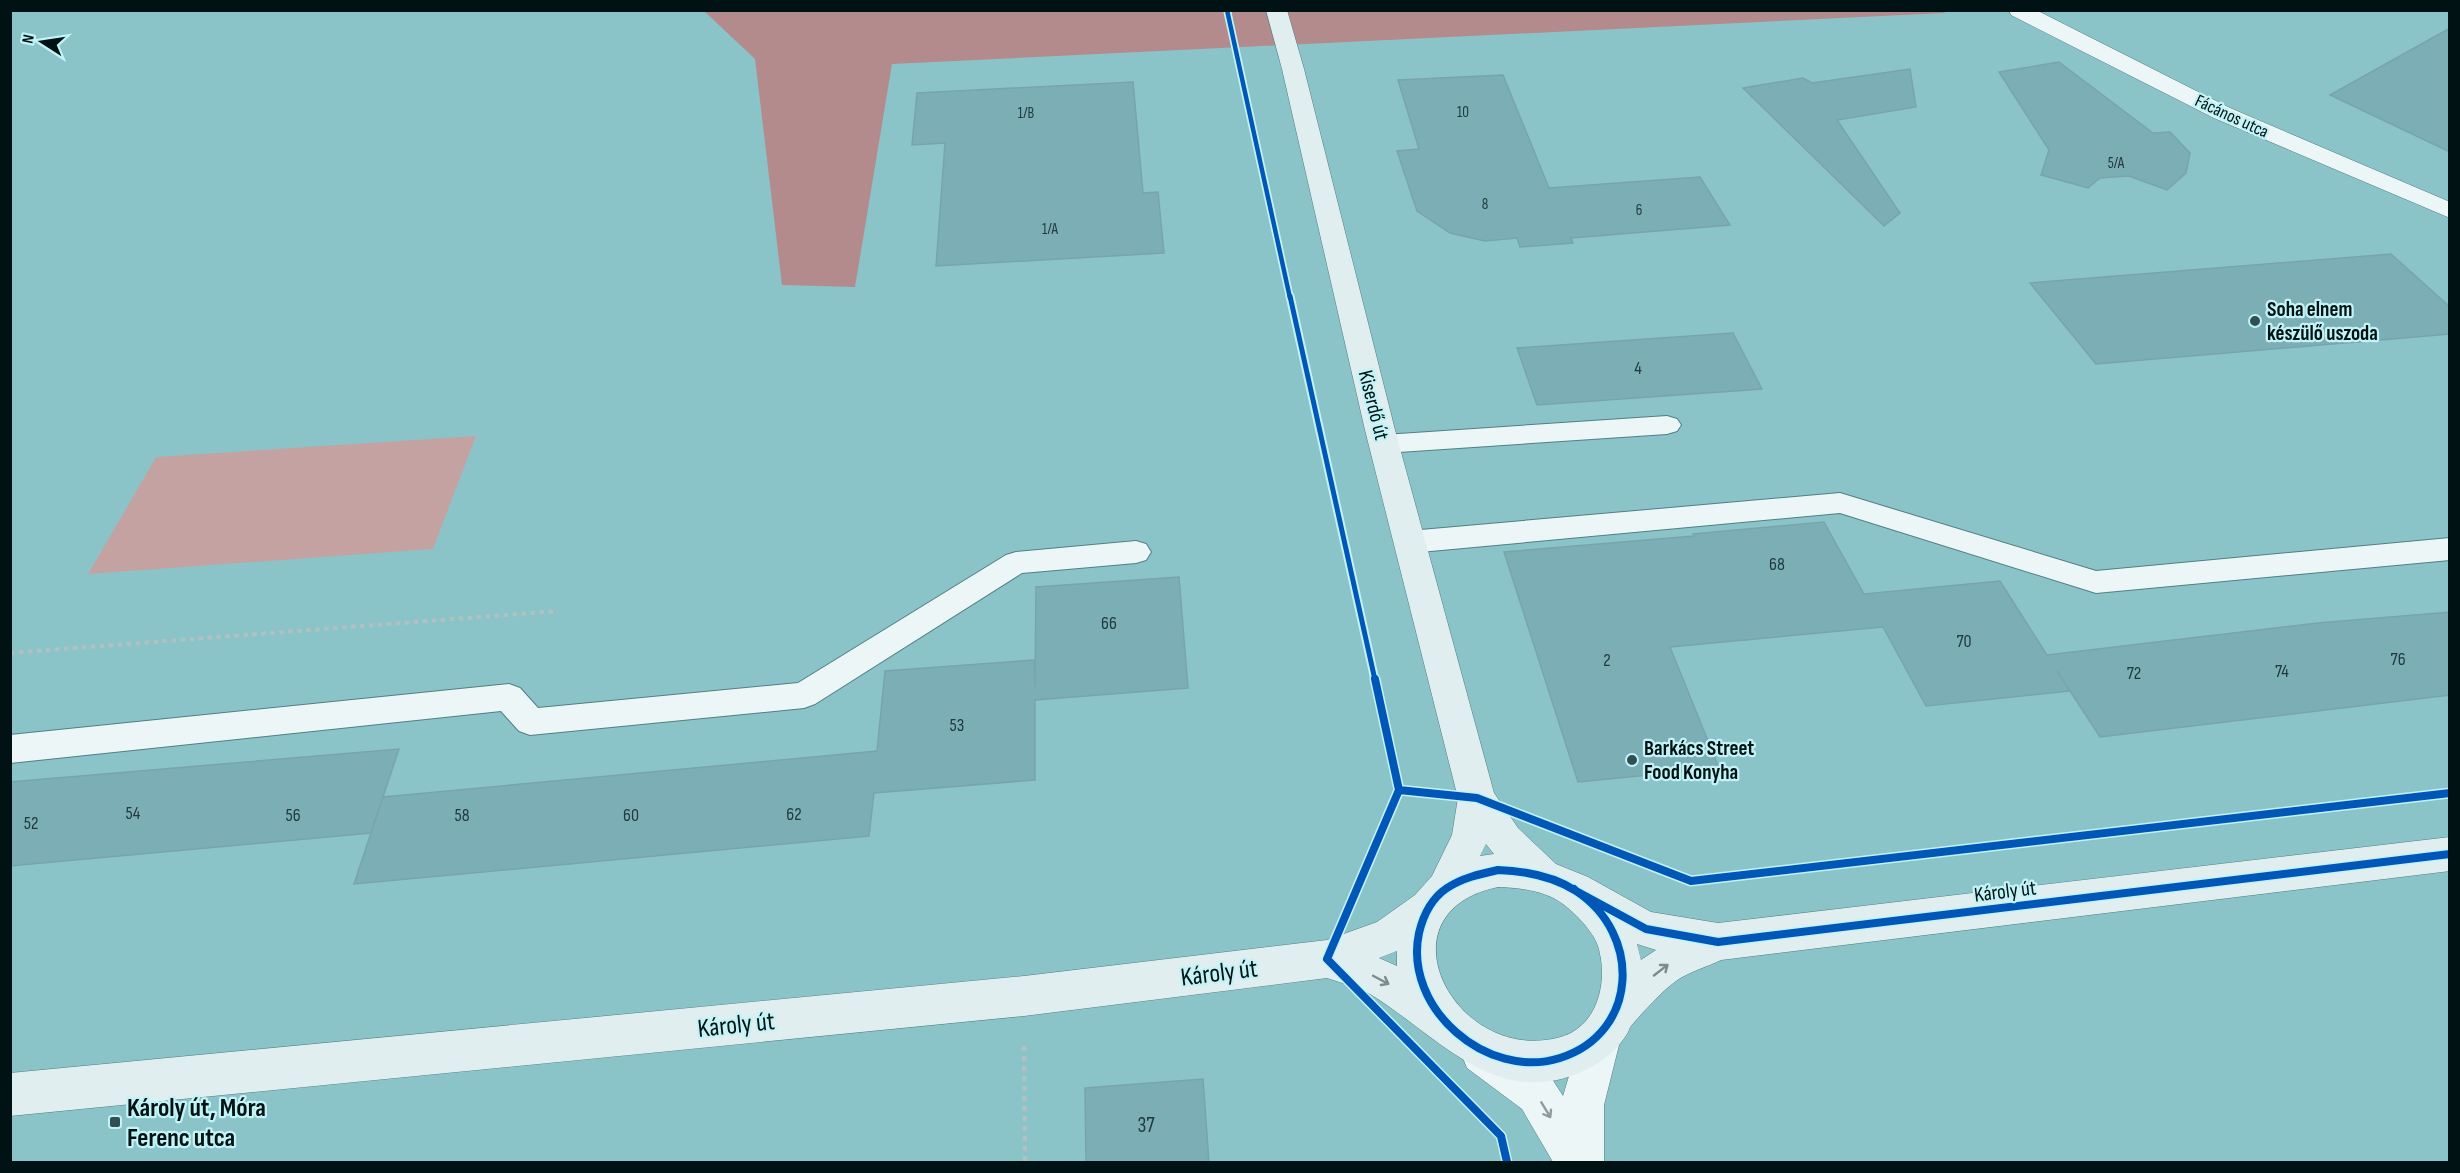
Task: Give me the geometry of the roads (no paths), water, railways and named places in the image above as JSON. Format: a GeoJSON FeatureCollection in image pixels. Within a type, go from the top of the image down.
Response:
{"type":"FeatureCollection","features":[{"type":"Feature","properties":{"kind":"street","name":"Kiserdő út"},"geometry":{"type":"LineString","coordinates":[[1276,10],[1293,69],[1384,444],[1476,798],[1506,840],[1557,882]]}},
{"type":"Feature","properties":{"kind":"street","name":"Fácános utca"},"geometry":{"type":"LineString","coordinates":[[2019,10],[2222,113],[2450,211]]}},
{"type":"Feature","properties":{"kind":"street","name":"Kiserdő út"},"geometry":{"type":"LineString","coordinates":[[1438,898],[1471,835],[1476,798]]}},
{"type":"Feature","properties":{"kind":"street","name":"Károly út"},"geometry":{"type":"LineString","coordinates":[[1557,882],[1646,929],[1718,942],[2450,854]]}},
{"type":"Feature","properties":{"kind":"street"},"geometry":{"type":"LineString","coordinates":[[1327,959],[1391,935],[1473,874],[1506,869],[1557,882],[1599,913],[1618,944],[1625,977],[1582,1105],[1580,1162]]}},
{"type":"Feature","properties":{"kind":"street"},"geometry":{"type":"LineString","coordinates":[[1438,898],[1417,934],[1416,964],[1425,994],[1458,1033],[1537,1095],[1580,1162]]}},
{"type":"Feature","properties":{"kind":"street","name":"Károly út"},"geometry":{"type":"LineString","coordinates":[[1609,1024],[1662,967],[1718,942]]}},
{"type":"Feature","properties":{"kind":"street","name":"Károly út"},"geometry":{"type":"LineString","coordinates":[[10,1095],[1024,996],[1327,959],[1381,978],[1458,1033]]}},
{"type":"Feature","properties":{"kind":"street"},"geometry":{"type":"LineString","coordinates":[[1458,1033],[1504,1059],[1538,1062],[1570,1056],[1609,1024]]}},
{"type":"Feature","properties":{"kind":"lane"},"geometry":{"type":"LineString","coordinates":[[1384,444],[1667,425]]}},
{"type":"Feature","properties":{"kind":"lane"},"geometry":{"type":"LineString","coordinates":[[1409,542],[1840,503],[2096,582],[2450,549]]}},
{"type":"Feature","properties":{"kind":"lane"},"geometry":{"type":"LineString","coordinates":[[10,749],[509,697],[530,722],[804,695],[1016,563],[1136,552]]}},
{"type":"Feature","properties":{"kind":"place","name":"Soha elnem készülő uszoda"},"geometry":{"type":"Point","coordinates":[2255,321]}},
{"type":"Feature","properties":{"kind":"place","name":"Barkács Street Food Konyha"},"geometry":{"type":"Point","coordinates":[1632,760]}},
{"type":"Feature","properties":{"kind":"place","name":"Károly út, Móra Ferenc utca"},"geometry":{"type":"Point","coordinates":[115,1122]}}]}
